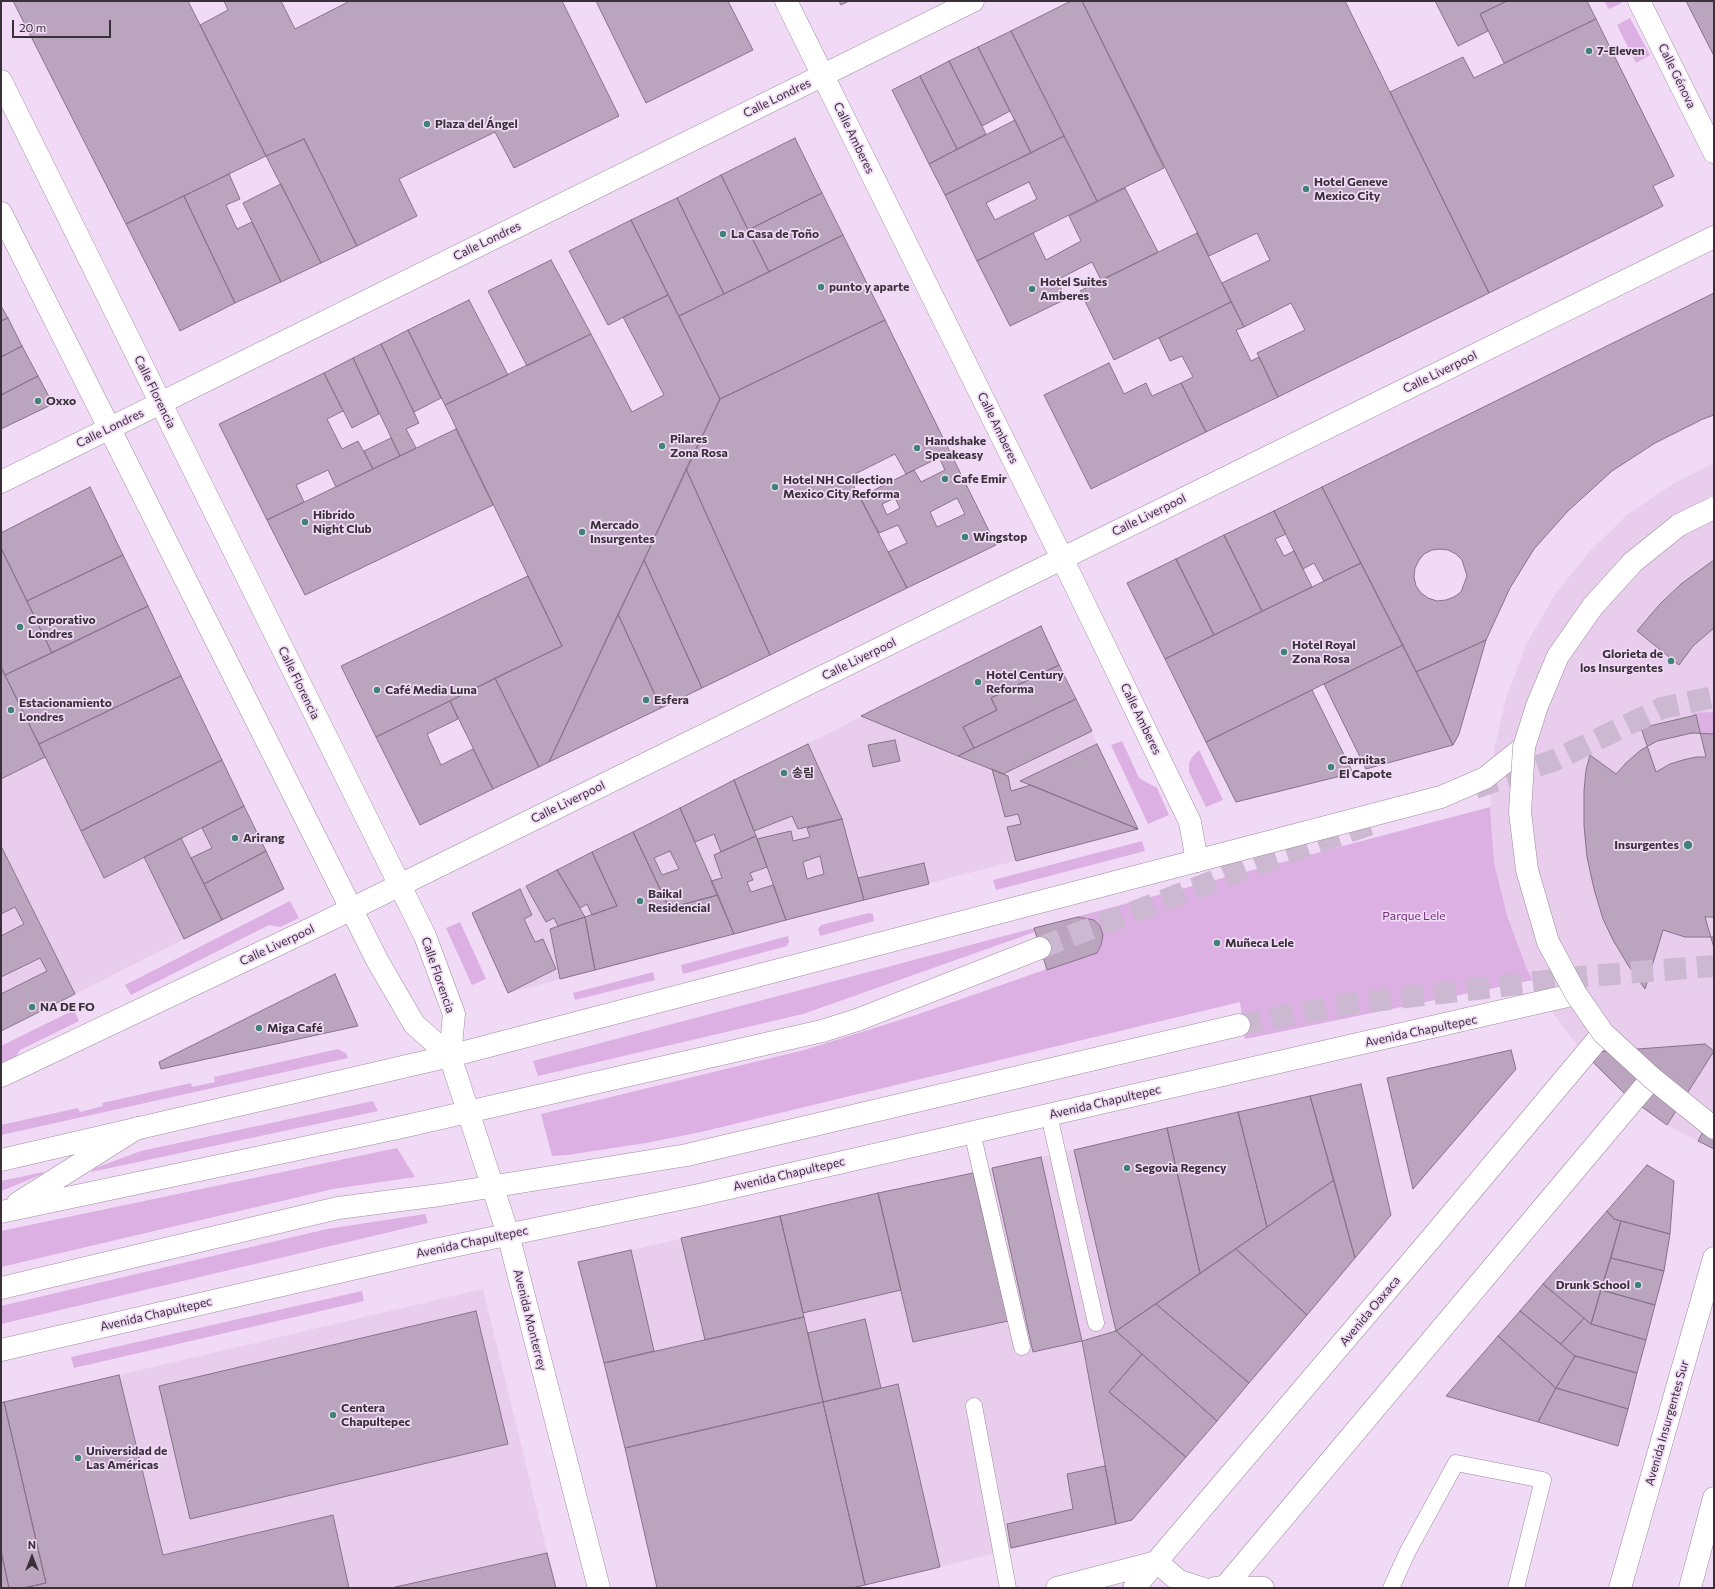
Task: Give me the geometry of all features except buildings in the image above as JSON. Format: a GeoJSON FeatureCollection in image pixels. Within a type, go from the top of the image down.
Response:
{"type":"FeatureCollection","features":[{"type":"Feature","properties":{"kind":"main road","name":"Calle Amberes"},"geometry":{"type":"LineString","coordinates":[[786,1],[1062,558],[1190,822],[1197,860]]}},
{"type":"Feature","properties":{"kind":"main road","name":"Calle Londres"},"geometry":{"type":"LineString","coordinates":[[1,482],[973,1]]}},
{"type":"Feature","properties":{"kind":"main road","name":"Calle Génova"},"geometry":{"type":"LineString","coordinates":[[1639,1],[1714,152]]}},
{"type":"Feature","properties":{"kind":"main road","name":"Calle Florencia"},"geometry":{"type":"LineString","coordinates":[[1,81],[425,936],[454,1014],[450,1056]]}},
{"type":"Feature","properties":{"kind":"main road"},"geometry":{"type":"LineString","coordinates":[[1,213],[377,960],[414,1024],[450,1056]]}},
{"type":"Feature","properties":{"kind":"main road","name":"Calle Liverpool"},"geometry":{"type":"LineString","coordinates":[[1,1076],[352,909],[1714,237]]}},
{"type":"Feature","properties":{"kind":"main road"},"geometry":{"type":"LineString","coordinates":[[1714,508],[1679,525],[1633,562],[1593,606],[1558,656],[1537,706],[1524,747],[1520,812],[1527,870],[1548,942],[1576,994],[1603,1033],[1652,1078],[1714,1128]]}},
{"type":"Feature","properties":{"kind":"main road"},"geometry":{"type":"LineString","coordinates":[[1,1160],[450,1056],[1441,797],[1485,778],[1524,747]]}},
{"type":"Feature","properties":{"kind":"main road"},"geometry":{"type":"LineString","coordinates":[[3,1211],[468,1111],[822,1031],[857,1020],[1040,948]]}},
{"type":"Feature","properties":{"kind":"main road","name":"Avenida Chapultepec"},"geometry":{"type":"LineString","coordinates":[[1,1350],[434,1250],[700,1195],[1538,1004],[1576,994]]}},
{"type":"Feature","properties":{"kind":"main road"},"geometry":{"type":"LineString","coordinates":[[1,1288],[338,1208],[440,1195],[687,1155],[1239,1025]]}},
{"type":"Feature","properties":{"kind":"main road","name":"Avenida Oaxaca"},"geometry":{"type":"LineString","coordinates":[[1134,1588],[1603,1033]]}},
{"type":"Feature","properties":{"kind":"main road","name":"Avenida Monterrey"},"geometry":{"type":"LineString","coordinates":[[450,1056],[508,1234],[599,1588]]}},
{"type":"Feature","properties":{"kind":"main road"},"geometry":{"type":"LineString","coordinates":[[1222,1588],[1632,1104],[1652,1078]]}},
{"type":"Feature","properties":{"kind":"main road"},"geometry":{"type":"LineString","coordinates":[[3,1211],[137,1128]]}},
{"type":"Feature","properties":{"kind":"main road","name":"Avenida Insurgentes Sur"},"geometry":{"type":"LineString","coordinates":[[1620,1588],[1714,1258]]}},
{"type":"Feature","properties":{"kind":"main road"},"geometry":{"type":"LineString","coordinates":[[1690,1588],[1714,1498]]}},
{"type":"Feature","properties":{"kind":"main road"},"geometry":{"type":"LineString","coordinates":[[1057,1588],[1157,1562],[1178,1581],[1201,1588]]}},
{"type":"Feature","properties":{"kind":"main road"},"geometry":{"type":"LineString","coordinates":[[1222,1588],[1263,1588]]}},
{"type":"Feature","properties":{"kind":"lane"},"geometry":{"type":"LineString","coordinates":[[1049,1115],[1096,1323]]}},
{"type":"Feature","properties":{"kind":"lane"},"geometry":{"type":"LineString","coordinates":[[972,1132],[1022,1347]]}},
{"type":"Feature","properties":{"kind":"lane"},"geometry":{"type":"LineString","coordinates":[[974,1406],[1008,1588]]}},
{"type":"Feature","properties":{"kind":"lane"},"geometry":{"type":"LineString","coordinates":[[1392,1588],[1408,1551],[1456,1463],[1543,1480],[1516,1588]]}},
{"type":"Feature","properties":{"kind":"shaded area"},"geometry":{"type":"Polygon","coordinates":[[[1714,463],[1714,1149],[1674,1129],[1628,1097],[1588,1059],[1554,1015],[1526,967],[1507,915],[1494,862],[1490,807],[1494,751],[1506,698],[1526,645],[1553,598],[1587,554],[1627,515],[1673,484],[1714,463]]]}},
{"type":"Feature","properties":{"kind":"shaded area"},"geometry":{"type":"Polygon","coordinates":[[[90,487],[284,889],[1,1031],[1,533],[90,487]]]}},
{"type":"Feature","properties":{"kind":"shaded area"},"geometry":{"type":"Polygon","coordinates":[[[1041,626],[1138,829],[508,993],[472,913],[1041,626]]]}},
{"type":"Feature","properties":{"kind":"shaded area"},"geometry":{"type":"Polygon","coordinates":[[[1238,1112],[1334,1180],[1116,1331],[1082,1341],[1116,1524],[852,1588],[657,1588],[604,1363],[578,1262],[1238,1112]]]}},
{"type":"Feature","properties":{"kind":"shaded area"},"geometry":{"type":"Polygon","coordinates":[[[483,1289],[556,1588],[349,1588],[333,1515],[163,1555],[119,1375],[483,1289]]]}},
{"type":"Feature","properties":{"kind":"green space"},"geometry":{"type":"Polygon","coordinates":[[[1604,1],[1621,1],[1622,3],[1609,9],[1604,1]]]}},
{"type":"Feature","properties":{"kind":"green space"},"geometry":{"type":"Polygon","coordinates":[[[1630,18],[1650,55],[1636,63],[1617,25],[1630,18]]]}},
{"type":"Feature","properties":{"kind":"green space"},"geometry":{"type":"Polygon","coordinates":[[[1714,712],[1714,734],[1692,733],[1693,713],[1714,712]]]}},
{"type":"Feature","properties":{"kind":"green space"},"geometry":{"type":"Polygon","coordinates":[[[1122,741],[1139,778],[1157,788],[1169,815],[1148,824],[1111,745],[1122,741]]]}},
{"type":"Feature","properties":{"kind":"green space"},"geometry":{"type":"Polygon","coordinates":[[[1199,750],[1223,800],[1206,807],[1189,772],[1189,763],[1192,757],[1199,750]]]}},
{"type":"Feature","properties":{"kind":"green space","name":"Parque Lele"},"geometry":{"type":"Polygon","coordinates":[[[1490,807],[1494,862],[1507,915],[1526,967],[1533,980],[1245,1039],[1240,1002],[701,1132],[646,1143],[552,1156],[541,1114],[804,1050],[916,1015],[1047,969],[1035,932],[803,1014],[538,1076],[533,1061],[1490,807]]]}},
{"type":"Feature","properties":{"kind":"green space"},"geometry":{"type":"Polygon","coordinates":[[[1142,841],[1145,851],[996,890],[993,880],[1142,841]]]}},
{"type":"Feature","properties":{"kind":"green space"},"geometry":{"type":"Polygon","coordinates":[[[290,901],[299,918],[280,927],[269,925],[131,995],[125,985],[290,901]]]}},
{"type":"Feature","properties":{"kind":"green space"},"geometry":{"type":"Polygon","coordinates":[[[869,913],[873,914],[874,921],[820,936],[818,929],[821,925],[869,913]]]}},
{"type":"Feature","properties":{"kind":"green space"},"geometry":{"type":"Polygon","coordinates":[[[460,922],[486,979],[472,985],[446,928],[460,922]]]}},
{"type":"Feature","properties":{"kind":"green space"},"geometry":{"type":"Polygon","coordinates":[[[788,936],[789,941],[787,946],[683,974],[681,965],[788,936]]]}},
{"type":"Feature","properties":{"kind":"green space"},"geometry":{"type":"Polygon","coordinates":[[[653,972],[655,980],[575,1000],[573,993],[653,972]]]}},
{"type":"Feature","properties":{"kind":"green space"},"geometry":{"type":"Polygon","coordinates":[[[74,1010],[79,1021],[20,1050],[12,1064],[1,1069],[1,1046],[74,1010]]]}},
{"type":"Feature","properties":{"kind":"green space"},"geometry":{"type":"Polygon","coordinates":[[[338,1049],[346,1053],[348,1058],[1,1135],[1,1125],[78,1108],[80,1112],[103,1106],[102,1103],[191,1083],[192,1087],[215,1082],[214,1077],[338,1049]]]}},
{"type":"Feature","properties":{"kind":"green space"},"geometry":{"type":"Polygon","coordinates":[[[373,1101],[378,1111],[91,1172],[95,1168],[141,1151],[373,1101]]]}},
{"type":"Feature","properties":{"kind":"green space"},"geometry":{"type":"Polygon","coordinates":[[[397,1148],[415,1177],[333,1189],[1,1267],[1,1231],[397,1148]]]}},
{"type":"Feature","properties":{"kind":"green space"},"geometry":{"type":"Polygon","coordinates":[[[43,1172],[43,1174],[1,1191],[1,1181],[43,1172]]]}},
{"type":"Feature","properties":{"kind":"green space"},"geometry":{"type":"Polygon","coordinates":[[[425,1214],[428,1223],[1,1324],[1,1306],[327,1229],[425,1214]]]}},
{"type":"Feature","properties":{"kind":"green space"},"geometry":{"type":"Polygon","coordinates":[[[362,1291],[364,1301],[74,1368],[71,1357],[362,1291]]]}},
{"type":"Feature","properties":{"kind":"tunnel"},"geometry":{"type":"LineString","coordinates":[[1475,788],[1555,760],[1662,708],[1714,697]]}},
{"type":"Feature","properties":{"kind":"tunnel"},"geometry":{"type":"LineString","coordinates":[[1040,948],[1284,854],[1371,824]]}},
{"type":"Feature","properties":{"kind":"tunnel"},"geometry":{"type":"LineString","coordinates":[[1239,1025],[1347,1004],[1588,976],[1714,966]]}},
{"type":"Feature","properties":{"kind":"place","name":"7-Eleven"},"geometry":{"type":"Point","coordinates":[1589,51]}},
{"type":"Feature","properties":{"kind":"place","name":"Plaza del Ángel"},"geometry":{"type":"Point","coordinates":[427,124]}},
{"type":"Feature","properties":{"kind":"place","name":"Hotel Geneve Mexico City"},"geometry":{"type":"Point","coordinates":[1306,189]}},
{"type":"Feature","properties":{"kind":"place","name":"La Casa de Toño"},"geometry":{"type":"Point","coordinates":[723,234]}},
{"type":"Feature","properties":{"kind":"place","name":"punto y aparte"},"geometry":{"type":"Point","coordinates":[821,287]}},
{"type":"Feature","properties":{"kind":"place","name":"Hotel Suites Amberes"},"geometry":{"type":"Point","coordinates":[1032,289]}},
{"type":"Feature","properties":{"kind":"place","name":"Oxxo"},"geometry":{"type":"Point","coordinates":[38,401]}},
{"type":"Feature","properties":{"kind":"place","name":"Pilares Zona Rosa"},"geometry":{"type":"Point","coordinates":[662,446]}},
{"type":"Feature","properties":{"kind":"place","name":"Handshake Speakeasy"},"geometry":{"type":"Point","coordinates":[917,448]}},
{"type":"Feature","properties":{"kind":"place","name":"Cafe Emir"},"geometry":{"type":"Point","coordinates":[945,479]}},
{"type":"Feature","properties":{"kind":"place","name":"Hotel NH Collection Mexico City Reforma"},"geometry":{"type":"Point","coordinates":[775,487]}},
{"type":"Feature","properties":{"kind":"place","name":"Hibrido Night Club"},"geometry":{"type":"Point","coordinates":[305,522]}},
{"type":"Feature","properties":{"kind":"place","name":"Mercado Insurgentes"},"geometry":{"type":"Point","coordinates":[582,532]}},
{"type":"Feature","properties":{"kind":"place","name":"Wingstop"},"geometry":{"type":"Point","coordinates":[965,537]}},
{"type":"Feature","properties":{"kind":"place","name":"Corporativo Londres"},"geometry":{"type":"Point","coordinates":[20,627]}},
{"type":"Feature","properties":{"kind":"place","name":"Hotel Royal Zona Rosa"},"geometry":{"type":"Point","coordinates":[1284,652]}},
{"type":"Feature","properties":{"kind":"place","name":"Glorieta de los Insurgentes"},"geometry":{"type":"Point","coordinates":[1671,661]}},
{"type":"Feature","properties":{"kind":"place","name":"Hotel Century Reforma"},"geometry":{"type":"Point","coordinates":[978,682]}},
{"type":"Feature","properties":{"kind":"place","name":"Café Media Luna"},"geometry":{"type":"Point","coordinates":[377,690]}},
{"type":"Feature","properties":{"kind":"place","name":"Esfera"},"geometry":{"type":"Point","coordinates":[646,700]}},
{"type":"Feature","properties":{"kind":"place","name":"Estacionamiento Londres"},"geometry":{"type":"Point","coordinates":[11,710]}},
{"type":"Feature","properties":{"kind":"place","name":"Carnitas El Capote"},"geometry":{"type":"Point","coordinates":[1331,767]}},
{"type":"Feature","properties":{"kind":"place","name":"송림"},"geometry":{"type":"Point","coordinates":[784,773]}},
{"type":"Feature","properties":{"kind":"place","name":"Arirang"},"geometry":{"type":"Point","coordinates":[235,838]}},
{"type":"Feature","properties":{"kind":"place","name":"Insurgentes"},"geometry":{"type":"Point","coordinates":[1688,845]}},
{"type":"Feature","properties":{"kind":"place","name":"Baikal Residencial"},"geometry":{"type":"Point","coordinates":[640,901]}},
{"type":"Feature","properties":{"kind":"place","name":"Muñeca Lele"},"geometry":{"type":"Point","coordinates":[1217,943]}},
{"type":"Feature","properties":{"kind":"place","name":"NA DE FO"},"geometry":{"type":"Point","coordinates":[32,1007]}},
{"type":"Feature","properties":{"kind":"place","name":"Miga Café"},"geometry":{"type":"Point","coordinates":[259,1028]}},
{"type":"Feature","properties":{"kind":"place","name":"Segovia Regency"},"geometry":{"type":"Point","coordinates":[1127,1168]}},
{"type":"Feature","properties":{"kind":"place","name":"Drunk School"},"geometry":{"type":"Point","coordinates":[1638,1285]}},
{"type":"Feature","properties":{"kind":"place","name":"Centera Chapultepec"},"geometry":{"type":"Point","coordinates":[333,1415]}},
{"type":"Feature","properties":{"kind":"place","name":"Universidad de Las Américas"},"geometry":{"type":"Point","coordinates":[78,1458]}}]}
